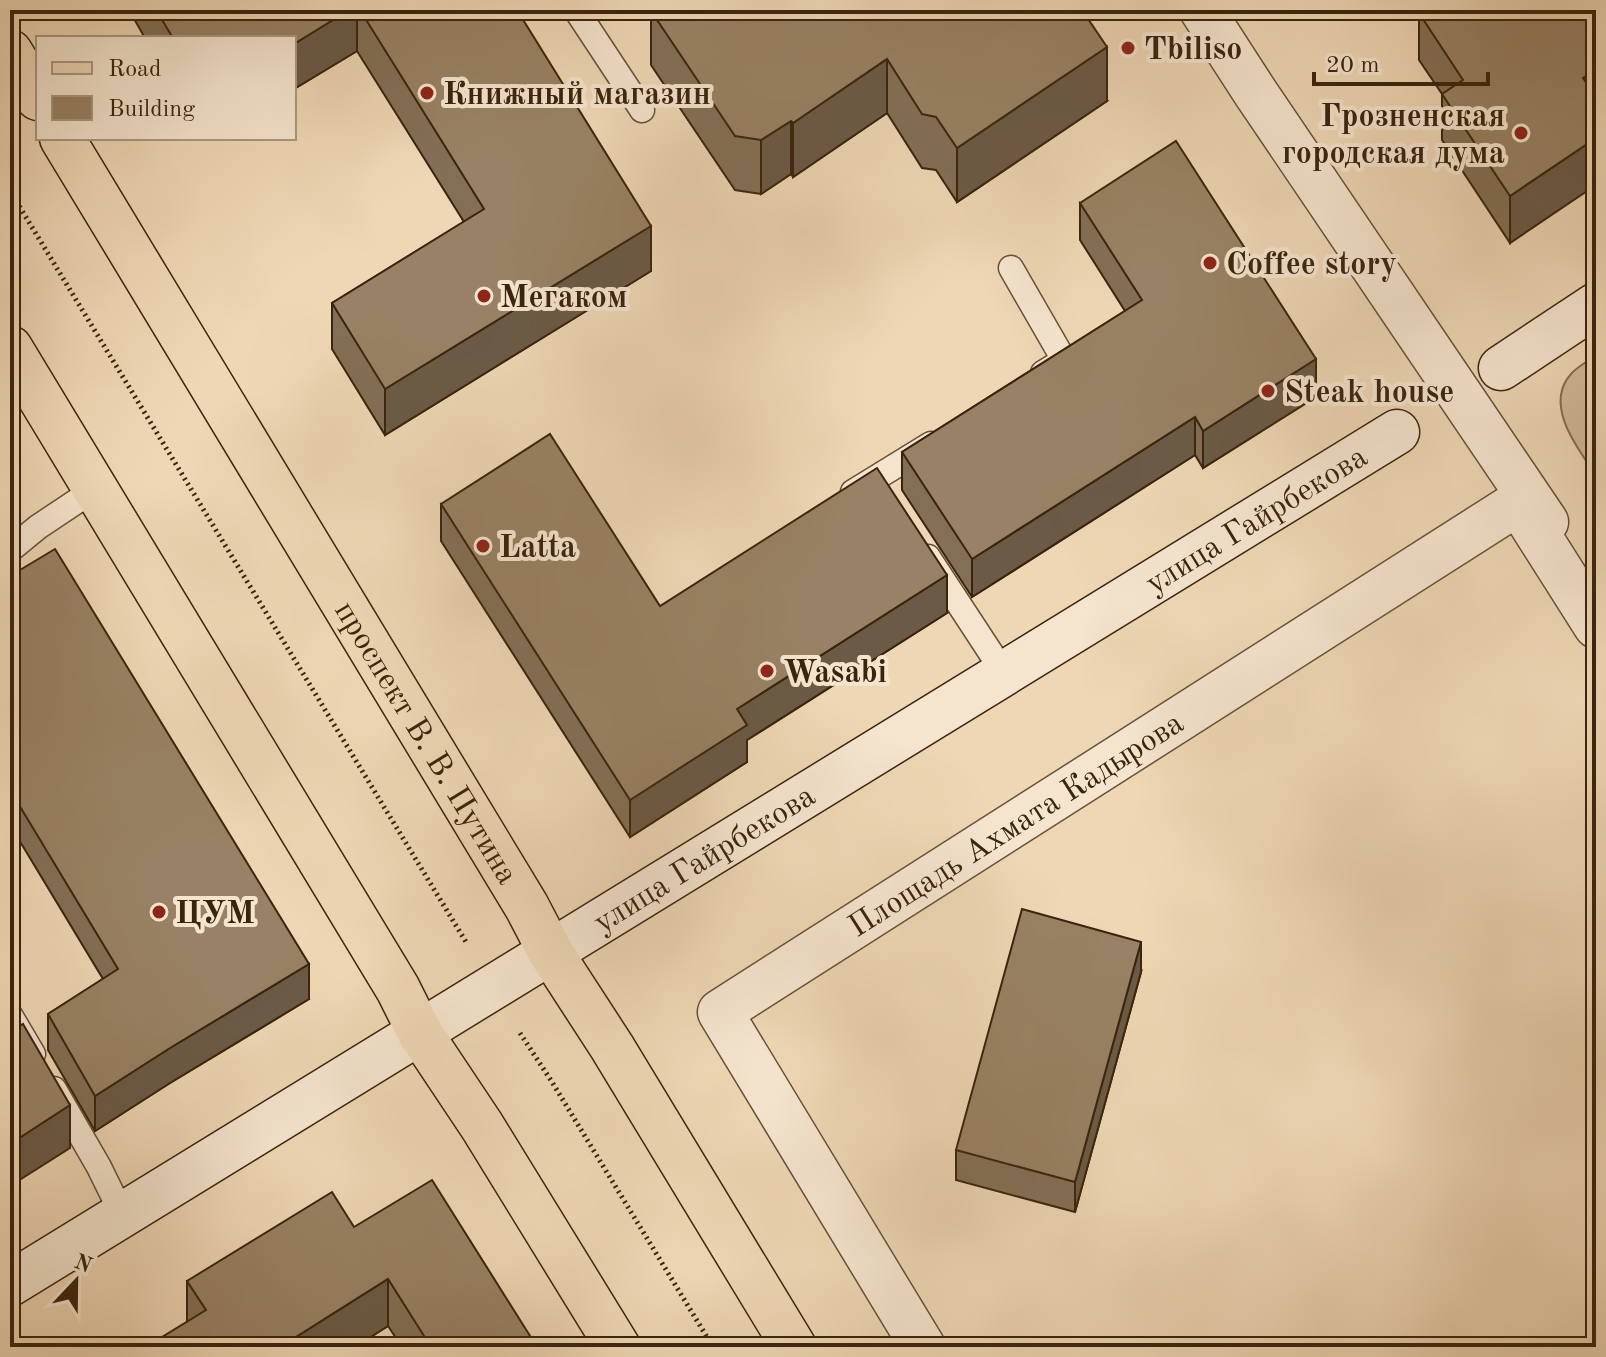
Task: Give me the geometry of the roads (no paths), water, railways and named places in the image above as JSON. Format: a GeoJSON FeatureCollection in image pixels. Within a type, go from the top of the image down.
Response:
{"type":"FeatureCollection","features":[{"type":"Feature","properties":{"kind":"main road"},"geometry":{"type":"LineString","coordinates":[[10,52],[36,95]]}},
{"type":"Feature","properties":{"kind":"main road","name":"проспект В. В. Путина"},"geometry":{"type":"LineString","coordinates":[[63,140],[527,907],[551,953],[621,1061],[794,1347]]}},
{"type":"Feature","properties":{"kind":"main road"},"geometry":{"type":"LineString","coordinates":[[10,348],[398,989],[420,1033],[482,1126],[618,1347]]}},
{"type":"Feature","properties":{"kind":"street"},"geometry":{"type":"LineString","coordinates":[[1202,10],[1596,596]]}},
{"type":"Feature","properties":{"kind":"street"},"geometry":{"type":"LineString","coordinates":[[1501,368],[1596,305]]}},
{"type":"Feature","properties":{"kind":"street","name":"улица Гайрбекова"},"geometry":{"type":"LineString","coordinates":[[10,1284],[1397,432]]}},
{"type":"Feature","properties":{"kind":"street","name":"Площадь Ахмата Кадырова"},"geometry":{"type":"LineString","coordinates":[[923,1347],[720,1012],[1518,503],[1596,626]]}},
{"type":"Feature","properties":{"kind":"lane"},"geometry":{"type":"LineString","coordinates":[[576,10],[642,110]]}},
{"type":"Feature","properties":{"kind":"lane"},"geometry":{"type":"LineString","coordinates":[[1011,268],[1064,360],[1024,385]]}},
{"type":"Feature","properties":{"kind":"lane"},"geometry":{"type":"LineString","coordinates":[[839,501],[881,484],[943,436]]}},
{"type":"Feature","properties":{"kind":"lane"},"geometry":{"type":"LineString","coordinates":[[10,550],[95,489]]}},
{"type":"Feature","properties":{"kind":"lane"},"geometry":{"type":"LineString","coordinates":[[920,544],[1004,673]]}},
{"type":"Feature","properties":{"kind":"lane"},"geometry":{"type":"LineString","coordinates":[[10,1015],[99,1167],[123,1216]]}},
{"type":"Feature","properties":{"kind":"place","name":"Tbiliso"},"geometry":{"type":"Point","coordinates":[1128,48]}},
{"type":"Feature","properties":{"kind":"place","name":"Книжный магазин"},"geometry":{"type":"Point","coordinates":[427,93]}},
{"type":"Feature","properties":{"kind":"place","name":"Грозненская городская дума"},"geometry":{"type":"Point","coordinates":[1521,133]}},
{"type":"Feature","properties":{"kind":"place","name":"Coffee story"},"geometry":{"type":"Point","coordinates":[1210,263]}},
{"type":"Feature","properties":{"kind":"place","name":"Мегаком"},"geometry":{"type":"Point","coordinates":[484,296]}},
{"type":"Feature","properties":{"kind":"place","name":"Steak house"},"geometry":{"type":"Point","coordinates":[1268,391]}},
{"type":"Feature","properties":{"kind":"place","name":"Latta"},"geometry":{"type":"Point","coordinates":[483,546]}},
{"type":"Feature","properties":{"kind":"place","name":"Wasabi"},"geometry":{"type":"Point","coordinates":[767,671]}},
{"type":"Feature","properties":{"kind":"place","name":"ЦУМ"},"geometry":{"type":"Point","coordinates":[159,912]}}]}
